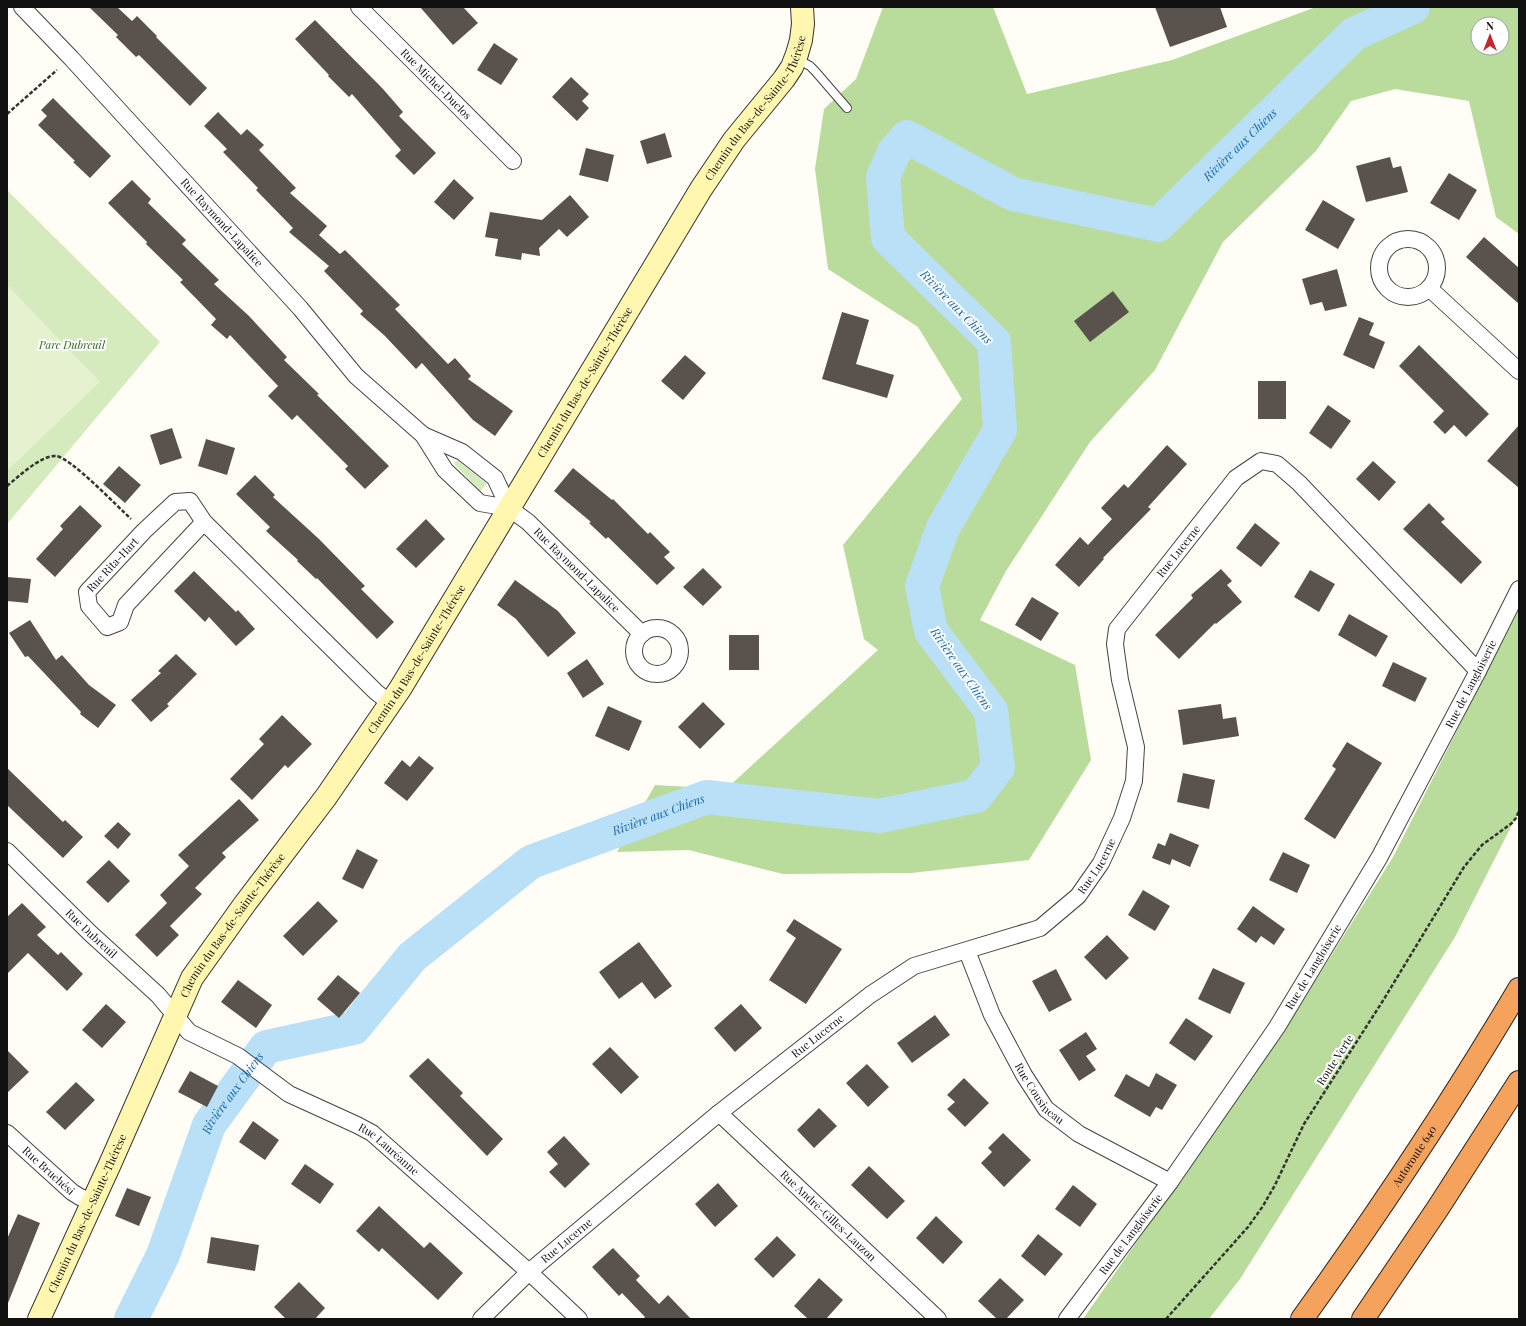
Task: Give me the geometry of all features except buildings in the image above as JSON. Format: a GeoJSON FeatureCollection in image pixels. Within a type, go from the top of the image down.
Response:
{"type":"FeatureCollection","features":[{"type":"Feature","properties":{"kind":"highway","name":"Autoroute 640"},"geometry":{"type":"LineString","coordinates":[[1302,1319],[1406,1170],[1519,989]]}},
{"type":"Feature","properties":{"kind":"highway"},"geometry":{"type":"LineString","coordinates":[[1363,1319],[1443,1201],[1519,1082]]}},
{"type":"Feature","properties":{"kind":"street","name":"Rue Raymond-Lapalice"},"geometry":{"type":"LineString","coordinates":[[22,7],[71,58],[300,308],[356,376],[423,435],[445,470],[476,501],[508,508],[528,522],[642,634]]}},
{"type":"Feature","properties":{"kind":"street","name":"Rue Michel-Duclos"},"geometry":{"type":"LineString","coordinates":[[359,7],[512,161]]}},
{"type":"Feature","properties":{"kind":"street","name":"Chemin du Bas-de-Sainte-Thérèse"},"geometry":{"type":"LineString","coordinates":[[39,1319],[93,1202],[192,978],[244,905],[326,797],[412,670],[709,176],[734,140],[784,79],[796,59],[802,32],[802,7]]}},
{"type":"Feature","properties":{"kind":"street"},"geometry":{"type":"LineString","coordinates":[[1429,288],[1519,371]]}},
{"type":"Feature","properties":{"kind":"street","name":"Rue Raymond-Lapalice"},"geometry":{"type":"LineString","coordinates":[[423,435],[462,452],[495,478],[508,508]]}},
{"type":"Feature","properties":{"kind":"street","name":"Rue Lucerne"},"geometry":{"type":"LineString","coordinates":[[481,1319],[529,1272],[719,1113],[870,995],[914,966],[1040,928],[1078,896],[1102,863],[1122,818],[1134,781],[1136,747],[1120,680],[1115,644],[1117,629],[1236,478],[1261,461],[1277,464],[1299,483],[1478,671]]}},
{"type":"Feature","properties":{"kind":"street","name":"Rue Rita-Hart"},"geometry":{"type":"LineString","coordinates":[[204,522],[126,605],[120,622],[107,627],[89,606],[87,592],[144,531],[175,502],[190,501],[204,522],[376,692],[390,703]]}},
{"type":"Feature","properties":{"kind":"street","name":"Rue de Langloiserie"},"geometry":{"type":"LineString","coordinates":[[1068,1319],[1170,1182],[1282,1021],[1379,858],[1478,671],[1519,589]]}},
{"type":"Feature","properties":{"kind":"street","name":"Rue Dubreuil"},"geometry":{"type":"LineString","coordinates":[[7,851],[90,933],[158,995],[175,1015]]}},
{"type":"Feature","properties":{"kind":"street","name":"Rue Cousineau"},"geometry":{"type":"LineString","coordinates":[[967,951],[992,1015],[1024,1075],[1046,1109],[1079,1134],[1170,1182]]}},
{"type":"Feature","properties":{"kind":"street","name":"Rue Lauréanne"},"geometry":{"type":"LineString","coordinates":[[175,1015],[189,1032],[238,1056],[289,1094],[372,1133],[529,1272],[579,1319]]}},
{"type":"Feature","properties":{"kind":"street","name":"Rue André-Gilles-Lauzon"},"geometry":{"type":"LineString","coordinates":[[719,1113],[938,1319]]}},
{"type":"Feature","properties":{"kind":"street","name":"Rue Bruchési"},"geometry":{"type":"LineString","coordinates":[[7,1133],[72,1192],[80,1198],[93,1202]]}},
{"type":"Feature","properties":{"kind":"lane"},"geometry":{"type":"LineString","coordinates":[[796,59],[810,66],[847,108]]}},
{"type":"Feature","properties":{"kind":"path"},"geometry":{"type":"LineString","coordinates":[[7,114],[71,58]]}},
{"type":"Feature","properties":{"kind":"path"},"geometry":{"type":"LineString","coordinates":[[7,486],[26,470],[44,459],[56,456],[70,462],[144,531]]}},
{"type":"Feature","properties":{"kind":"path","name":"Route Verte"},"geometry":{"type":"LineString","coordinates":[[1166,1319],[1252,1222],[1274,1185],[1304,1124],[1384,999],[1464,868],[1482,845],[1512,823],[1519,811]]}},
{"type":"Feature","properties":{"kind":"green space"},"geometry":{"type":"Polygon","coordinates":[[[883,7],[993,7],[1027,94],[1172,60],[1316,7],[1519,7],[1519,234],[1496,217],[1469,101],[1395,89],[1351,101],[1316,151],[1223,242],[1155,370],[1090,442],[1006,571],[980,620],[1075,665],[1091,760],[1029,860],[911,873],[783,874],[689,850],[617,852],[655,785],[726,789],[878,650],[864,639],[843,545],[962,399],[918,327],[828,269],[815,169],[824,109],[856,79],[883,7]]]}},
{"type":"Feature","properties":{"kind":"green space","name":"Parc Dubreuil"},"geometry":{"type":"Polygon","coordinates":[[[7,190],[160,342],[7,524],[7,190]]]}},
{"type":"Feature","properties":{"kind":"green space"},"geometry":{"type":"Polygon","coordinates":[[[7,285],[100,382],[7,471],[7,285]]]}},
{"type":"Feature","properties":{"kind":"green space"},"geometry":{"type":"Polygon","coordinates":[[[457,460],[487,484],[480,491],[454,464],[457,460]]]}},
{"type":"Feature","properties":{"kind":"green space"},"geometry":{"type":"Polygon","coordinates":[[[1519,608],[1519,811],[1455,937],[1240,1279],[1209,1319],[1083,1319],[1289,1023],[1393,857],[1519,608]]]}},
{"type":"Feature","properties":{"kind":"waterway","name":"Rivière aux Chiens"},"geometry":{"type":"LineString","coordinates":[[131,1319],[163,1255],[209,1125],[266,1047],[354,1028],[412,957],[531,862],[707,797],[879,816],[976,796],[998,767],[991,711],[931,631],[922,586],[943,528],[1000,430],[994,342],[888,238],[883,177],[894,152],[907,137],[1013,194],[1158,225],[1354,34],[1413,7]]}}]}
